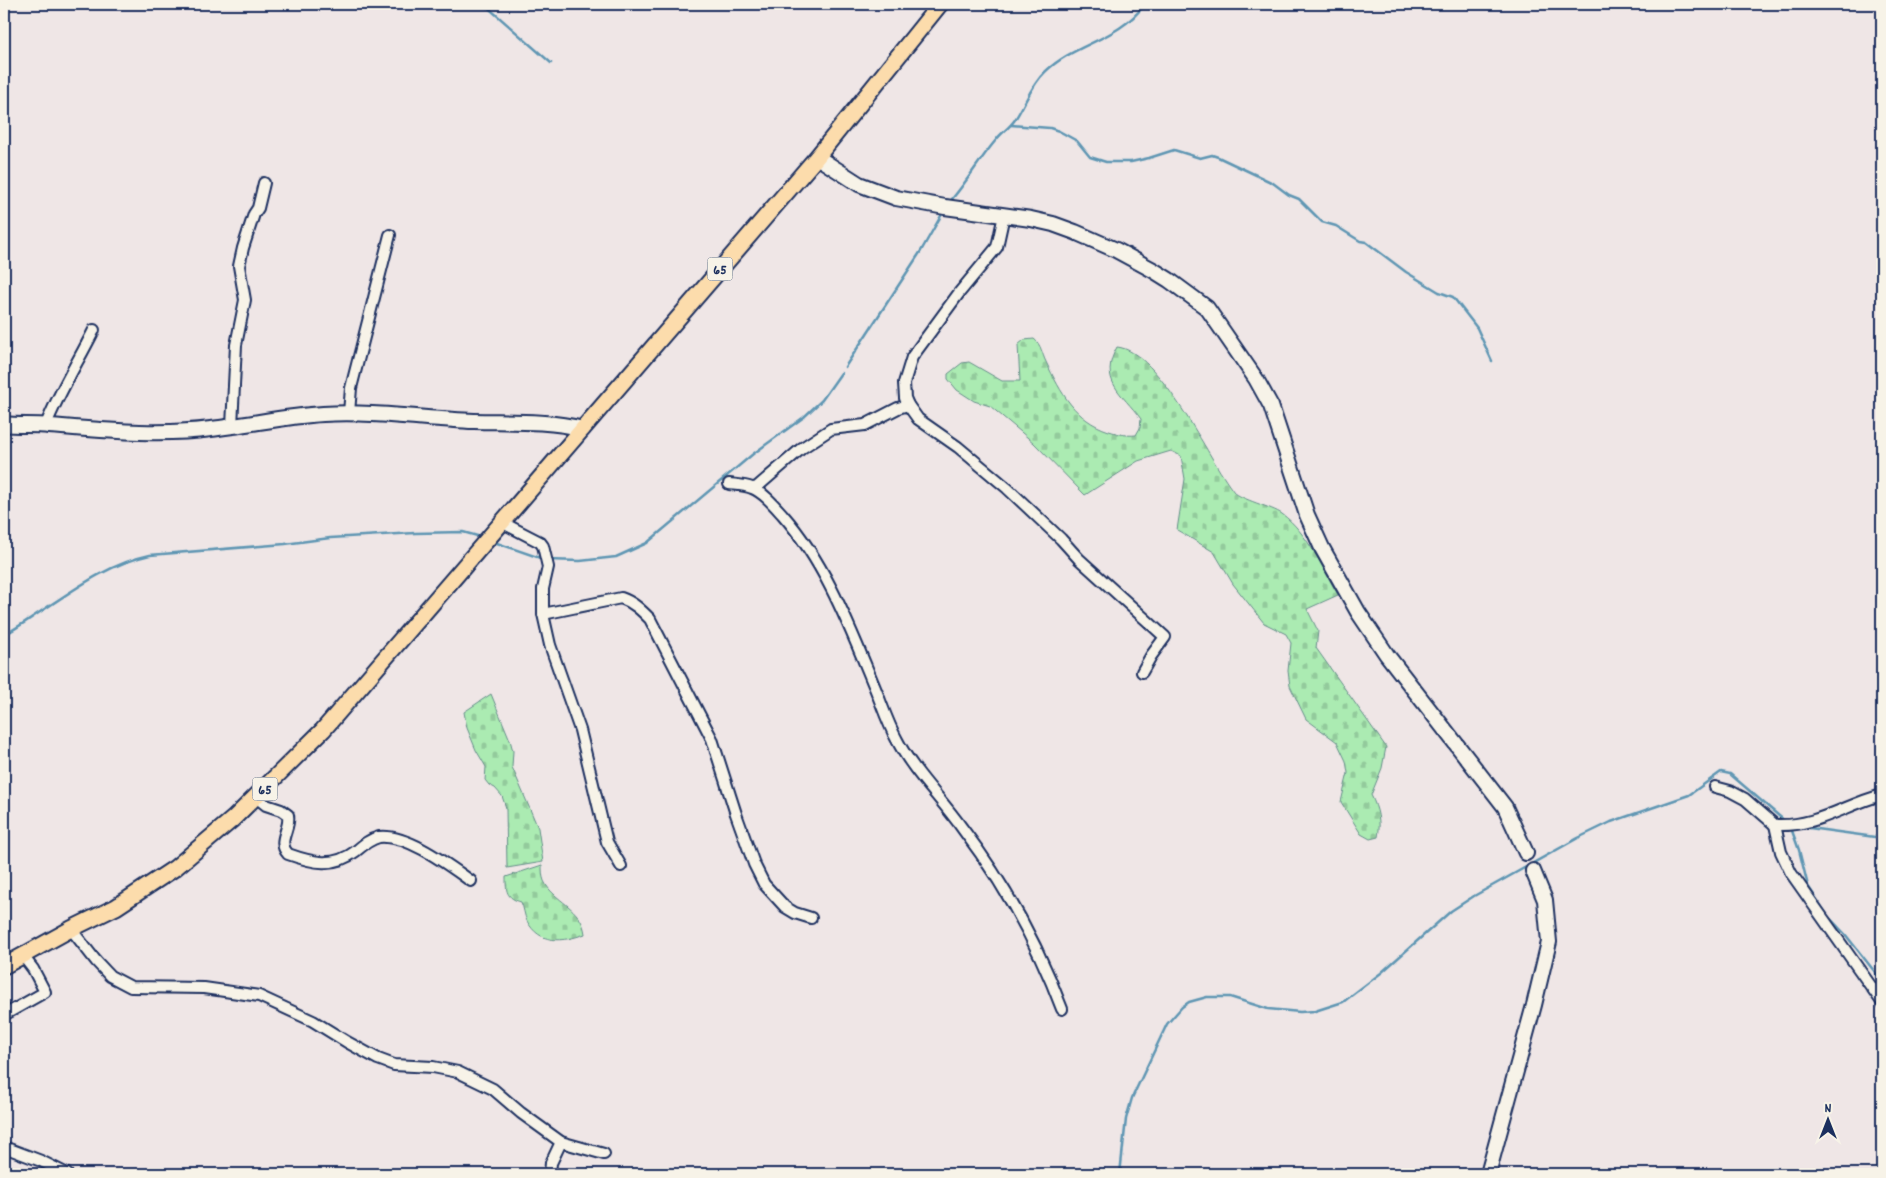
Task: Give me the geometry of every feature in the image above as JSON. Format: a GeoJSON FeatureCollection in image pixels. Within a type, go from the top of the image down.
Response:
{"type":"FeatureCollection","features":[{"type":"Feature","properties":{"kind":"main road","name":"65"},"geometry":{"type":"LineString","coordinates":[[4,966],[71,929],[116,907],[152,885],[208,841],[256,797],[323,730],[353,698],[476,552],[817,157],[940,4]]}},
{"type":"Feature","properties":{"kind":"main road"},"geometry":{"type":"LineString","coordinates":[[817,157],[859,184],[896,198],[945,207],[1004,214],[1053,224],[1116,250],[1169,280],[1211,312],[1271,406],[1310,522],[1358,612],[1387,655],[1505,808],[1526,853]]}},
{"type":"Feature","properties":{"kind":"main road"},"geometry":{"type":"LineString","coordinates":[[4,424],[46,425],[94,430],[173,432],[302,416],[349,413],[390,414],[472,421],[565,424],[583,429]]}},
{"type":"Feature","properties":{"kind":"main road"},"geometry":{"type":"LineString","coordinates":[[1488,1174],[1534,1005],[1549,942],[1545,900],[1534,870]]}},
{"type":"Feature","properties":{"kind":"street"},"geometry":{"type":"LineString","coordinates":[[232,426],[236,345],[245,300],[239,275],[240,259],[254,214],[258,208],[264,183]]}},
{"type":"Feature","properties":{"kind":"street"},"geometry":{"type":"LineString","coordinates":[[1004,214],[997,247],[959,293],[912,357],[904,383],[905,398],[908,406],[918,419],[958,447],[1006,488],[1061,539],[1079,559],[1165,637],[1142,672]]}},
{"type":"Feature","properties":{"kind":"street"},"geometry":{"type":"LineString","coordinates":[[349,413],[351,388],[390,235]]}},
{"type":"Feature","properties":{"kind":"street"},"geometry":{"type":"LineString","coordinates":[[46,425],[56,400],[74,370],[94,330]]}},
{"type":"Feature","properties":{"kind":"street"},"geometry":{"type":"LineString","coordinates":[[753,488],[757,487],[802,448],[830,429],[865,425],[898,408],[908,406]]}},
{"type":"Feature","properties":{"kind":"street"},"geometry":{"type":"LineString","coordinates":[[730,484],[753,488],[763,495],[794,527],[821,567],[861,655],[896,740],[911,764],[962,826],[994,872],[1042,959],[1062,1009]]}},
{"type":"Feature","properties":{"kind":"street"},"geometry":{"type":"LineString","coordinates":[[499,526],[540,542],[544,552],[548,567],[543,589],[543,614],[550,645],[580,730],[607,842],[621,866]]}},
{"type":"Feature","properties":{"kind":"street"},"geometry":{"type":"LineString","coordinates":[[543,614],[620,598],[640,608],[650,619],[712,739],[736,814],[754,864],[764,884],[785,907],[795,913],[811,918]]}},
{"type":"Feature","properties":{"kind":"street"},"geometry":{"type":"LineString","coordinates":[[1715,787],[1730,791],[1745,799],[1775,825],[1781,852],[1791,873],[1882,1002]]}},
{"type":"Feature","properties":{"kind":"street"},"geometry":{"type":"LineString","coordinates":[[1775,825],[1819,820],[1882,795]]}},
{"type":"Feature","properties":{"kind":"street"},"geometry":{"type":"LineString","coordinates":[[256,797],[266,806],[281,810],[288,815],[290,820],[283,840],[283,846],[288,854],[316,862],[339,861],[372,839],[392,838],[423,851],[471,881]]}},
{"type":"Feature","properties":{"kind":"street"},"geometry":{"type":"LineString","coordinates":[[71,929],[96,962],[110,976],[131,987],[204,988],[259,996],[313,1021],[378,1059],[394,1065],[433,1066],[449,1069],[493,1089],[521,1113],[562,1142],[604,1154]]}},
{"type":"Feature","properties":{"kind":"street"},"geometry":{"type":"LineString","coordinates":[[4,1015],[45,992],[33,969],[23,956]]}},
{"type":"Feature","properties":{"kind":"street"},"geometry":{"type":"LineString","coordinates":[[550,1174],[551,1163],[562,1142]]}},
{"type":"Feature","properties":{"kind":"street"},"geometry":{"type":"LineString","coordinates":[[4,1147],[41,1161],[67,1174]]}},
{"type":"Feature","properties":{"kind":"green space"},"geometry":{"type":"Polygon","coordinates":[[[1034,339],[1040,346],[1057,384],[1078,413],[1097,426],[1129,435],[1136,435],[1140,428],[1141,419],[1115,386],[1111,378],[1110,369],[1117,347],[1133,353],[1150,367],[1166,386],[1234,492],[1282,514],[1307,541],[1338,595],[1307,609],[1318,631],[1316,648],[1386,747],[1382,768],[1371,795],[1378,816],[1378,837],[1370,839],[1361,834],[1341,802],[1348,773],[1346,761],[1337,742],[1306,719],[1290,686],[1288,671],[1291,643],[1286,634],[1264,623],[1233,584],[1214,552],[1177,530],[1185,479],[1181,456],[1171,451],[1138,461],[1085,495],[1034,443],[990,406],[974,401],[957,390],[948,379],[948,374],[962,363],[969,362],[1002,381],[1020,381],[1018,345],[1024,340],[1034,339]]]}},
{"type":"Feature","properties":{"kind":"green space"},"geometry":{"type":"Polygon","coordinates":[[[491,694],[510,740],[513,751],[512,767],[538,828],[543,862],[507,868],[506,808],[502,796],[485,780],[486,767],[476,750],[467,728],[464,712],[491,694]]]}},
{"type":"Feature","properties":{"kind":"green space"},"geometry":{"type":"Polygon","coordinates":[[[542,865],[543,879],[548,888],[579,917],[585,934],[560,940],[545,938],[532,929],[527,921],[521,902],[512,898],[508,893],[506,877],[542,865]]]}},
{"type":"Feature","properties":{"kind":"waterway"},"geometry":{"type":"LineString","coordinates":[[484,4],[551,63]]}},
{"type":"Feature","properties":{"kind":"waterway"},"geometry":{"type":"LineString","coordinates":[[952,199],[990,147],[1014,121],[1040,77],[1057,62],[1122,26],[1145,4]]}},
{"type":"Feature","properties":{"kind":"waterway"},"geometry":{"type":"LineString","coordinates":[[1011,125],[1050,128],[1059,131],[1077,141],[1090,157],[1106,162],[1131,162],[1174,150],[1200,158],[1212,155],[1273,183],[1289,195],[1299,199],[1322,222],[1336,226],[1360,241],[1366,242],[1406,272],[1439,292],[1453,297],[1477,328],[1492,361]]}},
{"type":"Feature","properties":{"kind":"waterway"},"geometry":{"type":"LineString","coordinates":[[845,367],[921,251],[942,214]]}},
{"type":"Feature","properties":{"kind":"waterway"},"geometry":{"type":"LineString","coordinates":[[548,560],[580,561],[616,557],[647,543],[753,454],[804,417],[822,400],[841,373]]}},
{"type":"Feature","properties":{"kind":"waterway"},"geometry":{"type":"LineString","coordinates":[[4,635],[92,578],[120,564],[150,555],[285,544],[330,538],[415,533],[463,532],[481,537]]}},
{"type":"Feature","properties":{"kind":"waterway"},"geometry":{"type":"LineString","coordinates":[[494,542],[543,559]]}},
{"type":"Feature","properties":{"kind":"waterway"},"geometry":{"type":"LineString","coordinates":[[1120,1174],[1126,1119],[1132,1098],[1167,1024],[1189,1002],[1207,997],[1230,997],[1268,1009],[1300,1012],[1315,1011],[1343,1002],[1381,973],[1451,911],[1474,896],[1578,838],[1611,822],[1689,795],[1721,772],[1730,774],[1786,822]]}},
{"type":"Feature","properties":{"kind":"waterway"},"geometry":{"type":"LineString","coordinates":[[1802,827],[1882,838]]}},
{"type":"Feature","properties":{"kind":"waterway"},"geometry":{"type":"LineString","coordinates":[[1791,828],[1808,886],[1827,915],[1845,934],[1882,981]]}}]}
